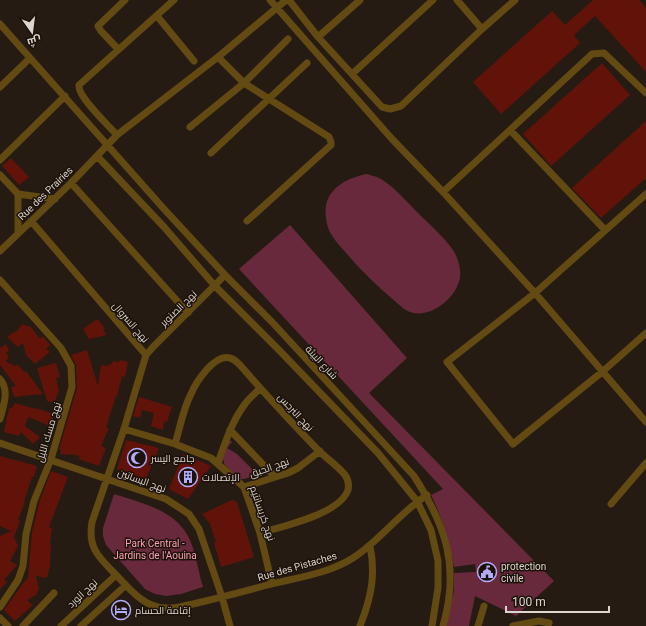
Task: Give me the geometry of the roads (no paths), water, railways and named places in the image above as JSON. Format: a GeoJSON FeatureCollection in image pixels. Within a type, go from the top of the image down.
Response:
{"type":"FeatureCollection","features":[{"type":"Feature","properties":{"kind":"street"},"geometry":{"type":"LineString","coordinates":[[118,49],[98,26],[125,0]]}},
{"type":"Feature","properties":{"kind":"street"},"geometry":{"type":"LineString","coordinates":[[117,135],[83,97],[79,89],[79,85],[174,0]]}},
{"type":"Feature","properties":{"kind":"street"},"geometry":{"type":"LineString","coordinates":[[270,0],[392,138],[535,293],[646,422]]}},
{"type":"Feature","properties":{"kind":"street"},"geometry":{"type":"LineString","coordinates":[[288,0],[318,37],[382,107],[390,109],[401,106],[482,29],[515,0]]}},
{"type":"Feature","properties":{"kind":"street","name":"Rue des Prairies"},"geometry":{"type":"LineString","coordinates":[[0,251],[18,232],[55,199],[117,135],[218,57],[288,0]]}},
{"type":"Feature","properties":{"kind":"street"},"geometry":{"type":"LineString","coordinates":[[318,37],[360,0]]}},
{"type":"Feature","properties":{"kind":"street"},"geometry":{"type":"LineString","coordinates":[[352,74],[433,0]]}},
{"type":"Feature","properties":{"kind":"street"},"geometry":{"type":"LineString","coordinates":[[457,0],[482,29]]}},
{"type":"Feature","properties":{"kind":"street"},"geometry":{"type":"LineString","coordinates":[[157,16],[194,60]]}},
{"type":"Feature","properties":{"kind":"street","name":"شارع البيئة"},"geometry":{"type":"LineString","coordinates":[[0,24],[225,275],[272,322],[414,476],[427,495],[439,520],[450,560],[450,590],[448,608],[443,626]]}},
{"type":"Feature","properties":{"kind":"street"},"geometry":{"type":"LineString","coordinates":[[190,127],[244,83],[288,39]]}},
{"type":"Feature","properties":{"kind":"street"},"geometry":{"type":"LineString","coordinates":[[443,192],[592,54],[604,53],[646,93]]}},
{"type":"Feature","properties":{"kind":"street"},"geometry":{"type":"LineString","coordinates":[[218,57],[244,83],[329,137],[331,142],[331,145],[247,221]]}},
{"type":"Feature","properties":{"kind":"street"},"geometry":{"type":"LineString","coordinates":[[0,86],[30,59]]}},
{"type":"Feature","properties":{"kind":"street"},"geometry":{"type":"LineString","coordinates":[[211,153],[307,63]]}},
{"type":"Feature","properties":{"kind":"street"},"geometry":{"type":"LineString","coordinates":[[0,160],[65,96]]}},
{"type":"Feature","properties":{"kind":"street"},"geometry":{"type":"LineString","coordinates":[[510,130],[605,230]]}},
{"type":"Feature","properties":{"kind":"street"},"geometry":{"type":"LineString","coordinates":[[97,156],[164,227],[215,286],[378,453],[417,501],[431,530],[438,561],[438,588],[432,626]]}},
{"type":"Feature","properties":{"kind":"street"},"geometry":{"type":"LineString","coordinates":[[0,175],[18,194],[55,199]]}},
{"type":"Feature","properties":{"kind":"street"},"geometry":{"type":"LineString","coordinates":[[71,183],[188,313]]}},
{"type":"Feature","properties":{"kind":"street"},"geometry":{"type":"LineString","coordinates":[[18,194],[18,232]]}},
{"type":"Feature","properties":{"kind":"street"},"geometry":{"type":"LineString","coordinates":[[646,194],[535,293],[447,362],[513,444],[602,372],[646,333]]}},
{"type":"Feature","properties":{"kind":"street","name":"نهج السروال"},"geometry":{"type":"LineString","coordinates":[[31,221],[146,355],[108,479],[92,522],[90,537],[94,548],[116,575]]}},
{"type":"Feature","properties":{"kind":"street","name":"نهج الصنوبر"},"geometry":{"type":"LineString","coordinates":[[146,355],[225,275]]}},
{"type":"Feature","properties":{"kind":"street","name":"نهج مسك الليل"},"geometry":{"type":"LineString","coordinates":[[0,280],[61,348],[71,366],[72,386],[50,459],[34,501],[26,534],[23,566],[18,580],[0,607]]}},
{"type":"Feature","properties":{"kind":"street","name":"نهج النرجس"},"geometry":{"type":"LineString","coordinates":[[175,444],[191,394],[201,378],[217,360],[223,357],[229,357],[234,360],[320,451],[346,476],[348,486],[344,497],[327,511],[314,517],[260,533]]}},
{"type":"Feature","properties":{"kind":"street"},"geometry":{"type":"LineString","coordinates":[[0,379],[6,394],[0,419]]}},
{"type":"Feature","properties":{"kind":"street"},"geometry":{"type":"LineString","coordinates":[[218,463],[230,430],[238,415],[245,403],[260,388]]}},
{"type":"Feature","properties":{"kind":"street","name":"نهج كريسانتيم"},"geometry":{"type":"LineString","coordinates":[[124,429],[175,444],[211,458],[244,487],[260,533],[272,584]]}},
{"type":"Feature","properties":{"kind":"street"},"geometry":{"type":"LineString","coordinates":[[230,430],[274,476]]}},
{"type":"Feature","properties":{"kind":"street","name":"نهج البساتين"},"geometry":{"type":"LineString","coordinates":[[0,443],[166,499],[189,514],[199,529],[222,597],[230,626]]}},
{"type":"Feature","properties":{"kind":"street","name":"نهج الحبق"},"geometry":{"type":"LineString","coordinates":[[244,487],[274,476],[288,473],[298,468],[320,451]]}},
{"type":"Feature","properties":{"kind":"street"},"geometry":{"type":"LineString","coordinates":[[611,504],[646,463]]}},
{"type":"Feature","properties":{"kind":"street","name":"Rue des Pistaches"},"geometry":{"type":"LineString","coordinates":[[116,575],[137,597],[152,605],[166,608],[222,597],[333,568],[352,559],[370,546],[417,501],[427,495]]}},
{"type":"Feature","properties":{"kind":"street"},"geometry":{"type":"LineString","coordinates":[[360,626],[368,605],[373,583],[373,559],[370,546]]}},
{"type":"Feature","properties":{"kind":"street","name":"نهج الورد"},"geometry":{"type":"LineString","coordinates":[[61,626],[116,575]]}},
{"type":"Feature","properties":{"kind":"street"},"geometry":{"type":"LineString","coordinates":[[81,626],[126,585]]}},
{"type":"Feature","properties":{"kind":"street"},"geometry":{"type":"LineString","coordinates":[[23,626],[54,593]]}},
{"type":"Feature","properties":{"kind":"street"},"geometry":{"type":"LineString","coordinates":[[478,626],[484,606]]}},
{"type":"Feature","properties":{"kind":"street"},"geometry":{"type":"LineString","coordinates":[[0,618],[8,626]]}},
{"type":"Feature","properties":{"kind":"street"},"geometry":{"type":"LineString","coordinates":[[512,626],[539,621],[549,623]]}},
{"type":"Feature","properties":{"kind":"place","name":"جامع اليسر"},"geometry":{"type":"Point","coordinates":[137,458]}},
{"type":"Feature","properties":{"kind":"place","name":"الإتصالات"},"geometry":{"type":"Point","coordinates":[188,477]}},
{"type":"Feature","properties":{"kind":"place","name":"protection civile"},"geometry":{"type":"Point","coordinates":[487,572]}},
{"type":"Feature","properties":{"kind":"place","name":"إقامة الحسام"},"geometry":{"type":"Point","coordinates":[121,610]}},
{"type":"Feature","properties":{"kind":"park label","name":"Park Central - Jardins de l'Aouina"},"geometry":{"type":"Point","coordinates":[155,548]}}]}
